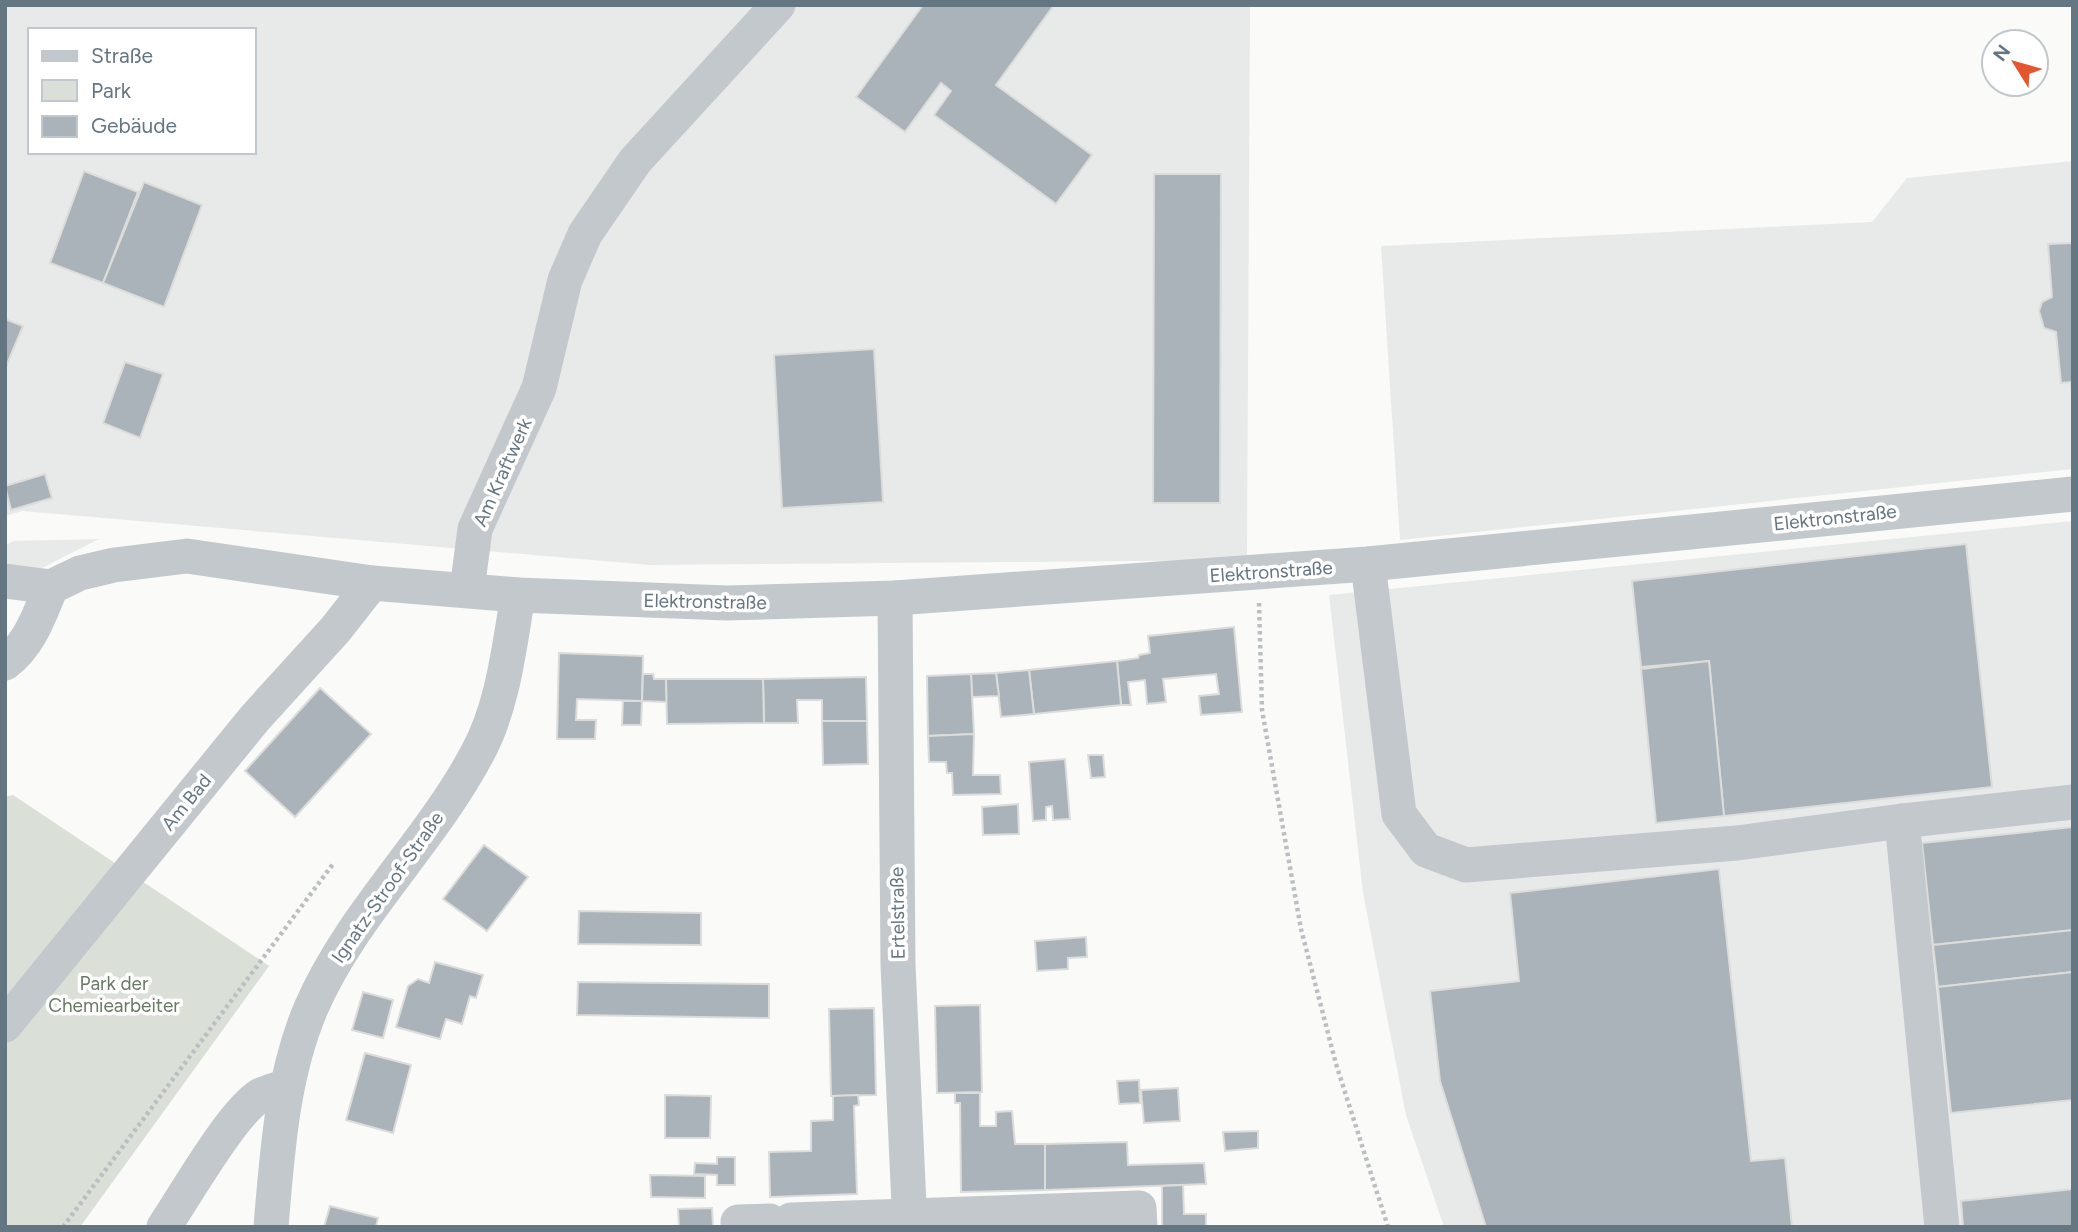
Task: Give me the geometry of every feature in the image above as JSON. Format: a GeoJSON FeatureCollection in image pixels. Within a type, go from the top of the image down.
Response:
{"type":"FeatureCollection","features":[{"type":"Feature","properties":{"kind":"street","name":"Am Kraftwerk"},"geometry":{"type":"LineString","coordinates":[[467,590],[475,529],[539,388],[565,280],[585,234],[635,161],[778,5]]}},
{"type":"Feature","properties":{"kind":"street","name":"Elektronstraße"},"geometry":{"type":"LineString","coordinates":[[467,590],[518,595],[727,603],[895,598],[1368,564],[2073,494]]}},
{"type":"Feature","properties":{"kind":"street"},"geometry":{"type":"LineString","coordinates":[[5,581],[51,587],[80,573],[114,565],[187,556],[372,583],[467,590]]}},
{"type":"Feature","properties":{"kind":"street"},"geometry":{"type":"LineString","coordinates":[[1368,564],[1399,814],[1426,850],[1466,865],[1737,843],[2073,802]]}},
{"type":"Feature","properties":{"kind":"street","name":"Am Bad"},"geometry":{"type":"LineString","coordinates":[[5,1025],[255,718],[335,630],[372,583]]}},
{"type":"Feature","properties":{"kind":"street"},"geometry":{"type":"LineString","coordinates":[[5,663],[20,652],[35,627],[51,587]]}},
{"type":"Feature","properties":{"kind":"street","name":"Ignatz-Stroof-Straße"},"geometry":{"type":"LineString","coordinates":[[271,1227],[287,1086],[310,1010],[335,959],[366,911],[453,793],[478,754],[498,703],[518,595]]}},
{"type":"Feature","properties":{"kind":"street","name":"Ertelstraße"},"geometry":{"type":"LineString","coordinates":[[895,598],[898,965],[910,1222]]}},
{"type":"Feature","properties":{"kind":"street"},"geometry":{"type":"LineString","coordinates":[[1902,821],[1942,1227]]}},
{"type":"Feature","properties":{"kind":"street"},"geometry":{"type":"LineString","coordinates":[[164,1227],[245,1109],[260,1095],[287,1086]]}},
{"type":"Feature","properties":{"kind":"street"},"geometry":{"type":"LineString","coordinates":[[766,1223],[910,1222],[1139,1208],[1140,1227]]}},
{"type":"Feature","properties":{"kind":"path"},"geometry":{"type":"LineString","coordinates":[[1259,571],[1258,633],[1262,710],[1301,929],[1336,1064],[1388,1227]]}},
{"type":"Feature","properties":{"kind":"path"},"geometry":{"type":"LineString","coordinates":[[63,1227],[333,864]]}},
{"type":"Feature","properties":{"kind":"shaded area"},"geometry":{"type":"Polygon","coordinates":[[[5,5],[1250,5],[1247,560],[650,565],[22,511],[5,516],[5,5]]]}},
{"type":"Feature","properties":{"kind":"shaded area"},"geometry":{"type":"Polygon","coordinates":[[[2073,161],[2073,469],[1400,540],[1381,246],[1872,222],[1907,178],[2073,161]]]}},
{"type":"Feature","properties":{"kind":"shaded area"},"geometry":{"type":"Polygon","coordinates":[[[2073,521],[2073,1227],[1444,1227],[1406,1115],[1363,893],[1329,595],[2073,521]]]}},
{"type":"Feature","properties":{"kind":"shaded area"},"geometry":{"type":"Polygon","coordinates":[[[99,539],[5,587],[5,545],[14,541],[99,539]]]}},
{"type":"Feature","properties":{"kind":"green space","name":"Park der Chemiearbeiter"},"geometry":{"type":"Polygon","coordinates":[[[13,795],[269,966],[80,1227],[5,1227],[5,797],[13,795]]]}},
{"type":"Feature","properties":{"kind":"building"},"geometry":{"type":"Polygon","coordinates":[[[923,5],[1054,5],[996,85],[1092,155],[1056,204],[934,115],[951,91],[941,83],[905,132],[856,97],[923,5]]]}},
{"type":"Feature","properties":{"kind":"building"},"geometry":{"type":"Polygon","coordinates":[[[84,171],[138,192],[103,283],[50,263],[84,171]]]}},
{"type":"Feature","properties":{"kind":"building"},"geometry":{"type":"Polygon","coordinates":[[[1154,174],[1221,174],[1220,503],[1153,503],[1154,174]]]}},
{"type":"Feature","properties":{"kind":"building"},"geometry":{"type":"Polygon","coordinates":[[[144,182],[202,205],[164,307],[103,283],[144,182]]]}},
{"type":"Feature","properties":{"kind":"building"},"geometry":{"type":"Polygon","coordinates":[[[2073,243],[2073,408],[2071,382],[2061,383],[2056,332],[2044,328],[2039,311],[2042,302],[2052,297],[2048,244],[2073,243]]]}},
{"type":"Feature","properties":{"kind":"building"},"geometry":{"type":"Polygon","coordinates":[[[5,319],[23,326],[5,369],[5,319]]]}},
{"type":"Feature","properties":{"kind":"building"},"geometry":{"type":"Polygon","coordinates":[[[874,349],[883,502],[782,508],[774,355],[874,349]]]}},
{"type":"Feature","properties":{"kind":"building"},"geometry":{"type":"Polygon","coordinates":[[[125,362],[163,374],[140,438],[103,423],[125,362]]]}},
{"type":"Feature","properties":{"kind":"building"},"geometry":{"type":"Polygon","coordinates":[[[45,474],[52,498],[11,510],[5,486],[45,474]]]}},
{"type":"Feature","properties":{"kind":"building"},"geometry":{"type":"Polygon","coordinates":[[[1966,544],[1992,787],[1724,816],[1709,661],[1641,667],[1632,581],[1966,544]]]}},
{"type":"Feature","properties":{"kind":"building"},"geometry":{"type":"Polygon","coordinates":[[[1234,627],[1242,712],[1201,715],[1199,696],[1219,694],[1216,674],[1163,679],[1166,702],[1147,704],[1145,680],[1128,682],[1131,705],[1121,705],[1117,661],[1150,653],[1148,636],[1234,627]]]}},
{"type":"Feature","properties":{"kind":"building"},"geometry":{"type":"Polygon","coordinates":[[[559,653],[643,656],[642,701],[577,699],[576,720],[596,720],[595,739],[557,739],[559,653]]]}},
{"type":"Feature","properties":{"kind":"building"},"geometry":{"type":"Polygon","coordinates":[[[1117,661],[1121,705],[1034,714],[1029,670],[1117,661]]]}},
{"type":"Feature","properties":{"kind":"building"},"geometry":{"type":"Polygon","coordinates":[[[1709,661],[1724,816],[1656,823],[1641,669],[1709,661]]]}},
{"type":"Feature","properties":{"kind":"building"},"geometry":{"type":"Polygon","coordinates":[[[1029,670],[1034,714],[1001,717],[996,673],[1029,670]]]}},
{"type":"Feature","properties":{"kind":"building"},"geometry":{"type":"Polygon","coordinates":[[[996,673],[999,696],[972,697],[971,674],[996,673]]]}},
{"type":"Feature","properties":{"kind":"building"},"geometry":{"type":"Polygon","coordinates":[[[643,674],[653,674],[654,679],[666,679],[667,702],[642,701],[643,674]]]}},
{"type":"Feature","properties":{"kind":"building"},"geometry":{"type":"Polygon","coordinates":[[[971,674],[974,734],[928,736],[927,676],[971,674]]]}},
{"type":"Feature","properties":{"kind":"building"},"geometry":{"type":"Polygon","coordinates":[[[866,677],[867,721],[822,721],[822,700],[797,700],[798,723],[764,723],[763,679],[866,677]]]}},
{"type":"Feature","properties":{"kind":"building"},"geometry":{"type":"Polygon","coordinates":[[[666,679],[763,679],[764,723],[667,724],[666,679]]]}},
{"type":"Feature","properties":{"kind":"building"},"geometry":{"type":"Polygon","coordinates":[[[320,688],[371,734],[295,817],[245,771],[320,688]]]}},
{"type":"Feature","properties":{"kind":"building"},"geometry":{"type":"Polygon","coordinates":[[[623,701],[642,701],[641,725],[622,725],[623,701]]]}},
{"type":"Feature","properties":{"kind":"building"},"geometry":{"type":"Polygon","coordinates":[[[822,721],[867,721],[868,764],[823,765],[822,721]]]}},
{"type":"Feature","properties":{"kind":"building"},"geometry":{"type":"Polygon","coordinates":[[[974,734],[973,775],[1000,775],[1001,794],[953,795],[952,773],[947,773],[946,762],[929,762],[928,736],[974,734]]]}},
{"type":"Feature","properties":{"kind":"building"},"geometry":{"type":"Polygon","coordinates":[[[1088,755],[1103,755],[1105,777],[1091,778],[1088,755]]]}},
{"type":"Feature","properties":{"kind":"building"},"geometry":{"type":"Polygon","coordinates":[[[1065,759],[1070,819],[1053,820],[1052,806],[1046,807],[1046,820],[1033,821],[1029,762],[1065,759]]]}},
{"type":"Feature","properties":{"kind":"building"},"geometry":{"type":"Polygon","coordinates":[[[1018,804],[1019,834],[983,835],[982,807],[1018,804]]]}},
{"type":"Feature","properties":{"kind":"building"},"geometry":{"type":"Polygon","coordinates":[[[2073,827],[2073,930],[1933,945],[1922,843],[2073,827]]]}},
{"type":"Feature","properties":{"kind":"building"},"geometry":{"type":"Polygon","coordinates":[[[484,845],[528,877],[487,931],[443,899],[484,845]]]}},
{"type":"Feature","properties":{"kind":"building"},"geometry":{"type":"Polygon","coordinates":[[[1719,869],[1751,1161],[1785,1158],[1792,1227],[1486,1227],[1440,1081],[1430,991],[1519,981],[1510,893],[1719,869]]]}},
{"type":"Feature","properties":{"kind":"building"},"geometry":{"type":"Polygon","coordinates":[[[579,911],[701,913],[701,945],[578,944],[579,911]]]}},
{"type":"Feature","properties":{"kind":"building"},"geometry":{"type":"Polygon","coordinates":[[[2073,930],[2073,972],[1938,987],[1933,945],[2073,930]]]}},
{"type":"Feature","properties":{"kind":"building"},"geometry":{"type":"Polygon","coordinates":[[[1086,937],[1087,957],[1068,958],[1068,969],[1037,971],[1035,941],[1086,937]]]}},
{"type":"Feature","properties":{"kind":"building"},"geometry":{"type":"Polygon","coordinates":[[[435,962],[483,975],[476,998],[470,996],[462,1024],[446,1019],[440,1039],[396,1027],[408,986],[418,979],[429,983],[435,962]]]}},
{"type":"Feature","properties":{"kind":"building"},"geometry":{"type":"Polygon","coordinates":[[[2073,972],[2073,1100],[1951,1113],[1938,987],[2073,972]]]}},
{"type":"Feature","properties":{"kind":"building"},"geometry":{"type":"Polygon","coordinates":[[[578,982],[769,984],[769,1018],[577,1015],[578,982]]]}},
{"type":"Feature","properties":{"kind":"building"},"geometry":{"type":"Polygon","coordinates":[[[363,992],[393,1000],[383,1038],[352,1030],[363,992]]]}},
{"type":"Feature","properties":{"kind":"building"},"geometry":{"type":"Polygon","coordinates":[[[980,1005],[982,1092],[937,1093],[935,1006],[980,1005]]]}},
{"type":"Feature","properties":{"kind":"building"},"geometry":{"type":"Polygon","coordinates":[[[874,1008],[876,1095],[831,1096],[829,1009],[874,1008]]]}},
{"type":"Feature","properties":{"kind":"building"},"geometry":{"type":"Polygon","coordinates":[[[365,1053],[411,1065],[393,1133],[346,1120],[365,1053]]]}},
{"type":"Feature","properties":{"kind":"building"},"geometry":{"type":"Polygon","coordinates":[[[1139,1080],[1140,1103],[1119,1104],[1117,1081],[1139,1080]]]}},
{"type":"Feature","properties":{"kind":"building"},"geometry":{"type":"Polygon","coordinates":[[[1178,1088],[1180,1121],[1144,1123],[1141,1090],[1178,1088]]]}},
{"type":"Feature","properties":{"kind":"building"},"geometry":{"type":"Polygon","coordinates":[[[955,1093],[980,1093],[980,1126],[996,1126],[996,1112],[1012,1111],[1015,1144],[1045,1144],[1045,1190],[961,1192],[960,1103],[955,1103],[955,1093]]]}},
{"type":"Feature","properties":{"kind":"building"},"geometry":{"type":"Polygon","coordinates":[[[665,1095],[711,1096],[710,1138],[665,1138],[665,1095]]]}},
{"type":"Feature","properties":{"kind":"building"},"geometry":{"type":"Polygon","coordinates":[[[858,1095],[859,1105],[854,1106],[857,1194],[770,1197],[769,1152],[811,1151],[811,1121],[833,1120],[833,1096],[858,1095]]]}},
{"type":"Feature","properties":{"kind":"building"},"geometry":{"type":"Polygon","coordinates":[[[1258,1131],[1258,1148],[1225,1151],[1223,1132],[1258,1131]]]}},
{"type":"Feature","properties":{"kind":"building"},"geometry":{"type":"Polygon","coordinates":[[[1127,1142],[1128,1165],[1204,1163],[1206,1184],[1045,1190],[1045,1144],[1127,1142]]]}},
{"type":"Feature","properties":{"kind":"building"},"geometry":{"type":"Polygon","coordinates":[[[717,1157],[735,1157],[735,1185],[717,1185],[717,1175],[694,1174],[695,1163],[717,1164],[717,1157]]]}},
{"type":"Feature","properties":{"kind":"building"},"geometry":{"type":"Polygon","coordinates":[[[650,1175],[705,1176],[705,1198],[651,1197],[650,1175]]]}},
{"type":"Feature","properties":{"kind":"building"},"geometry":{"type":"Polygon","coordinates":[[[1183,1185],[1184,1214],[1206,1214],[1206,1227],[1162,1227],[1162,1186],[1183,1185]]]}},
{"type":"Feature","properties":{"kind":"building"},"geometry":{"type":"Polygon","coordinates":[[[2073,1189],[2073,1227],[1963,1227],[1961,1201],[2073,1189]]]}},
{"type":"Feature","properties":{"kind":"building"},"geometry":{"type":"Polygon","coordinates":[[[330,1206],[378,1218],[376,1227],[324,1227],[330,1206]]]}},
{"type":"Feature","properties":{"kind":"building"},"geometry":{"type":"Polygon","coordinates":[[[712,1208],[713,1226],[679,1226],[678,1209],[712,1208]]]}}]}
